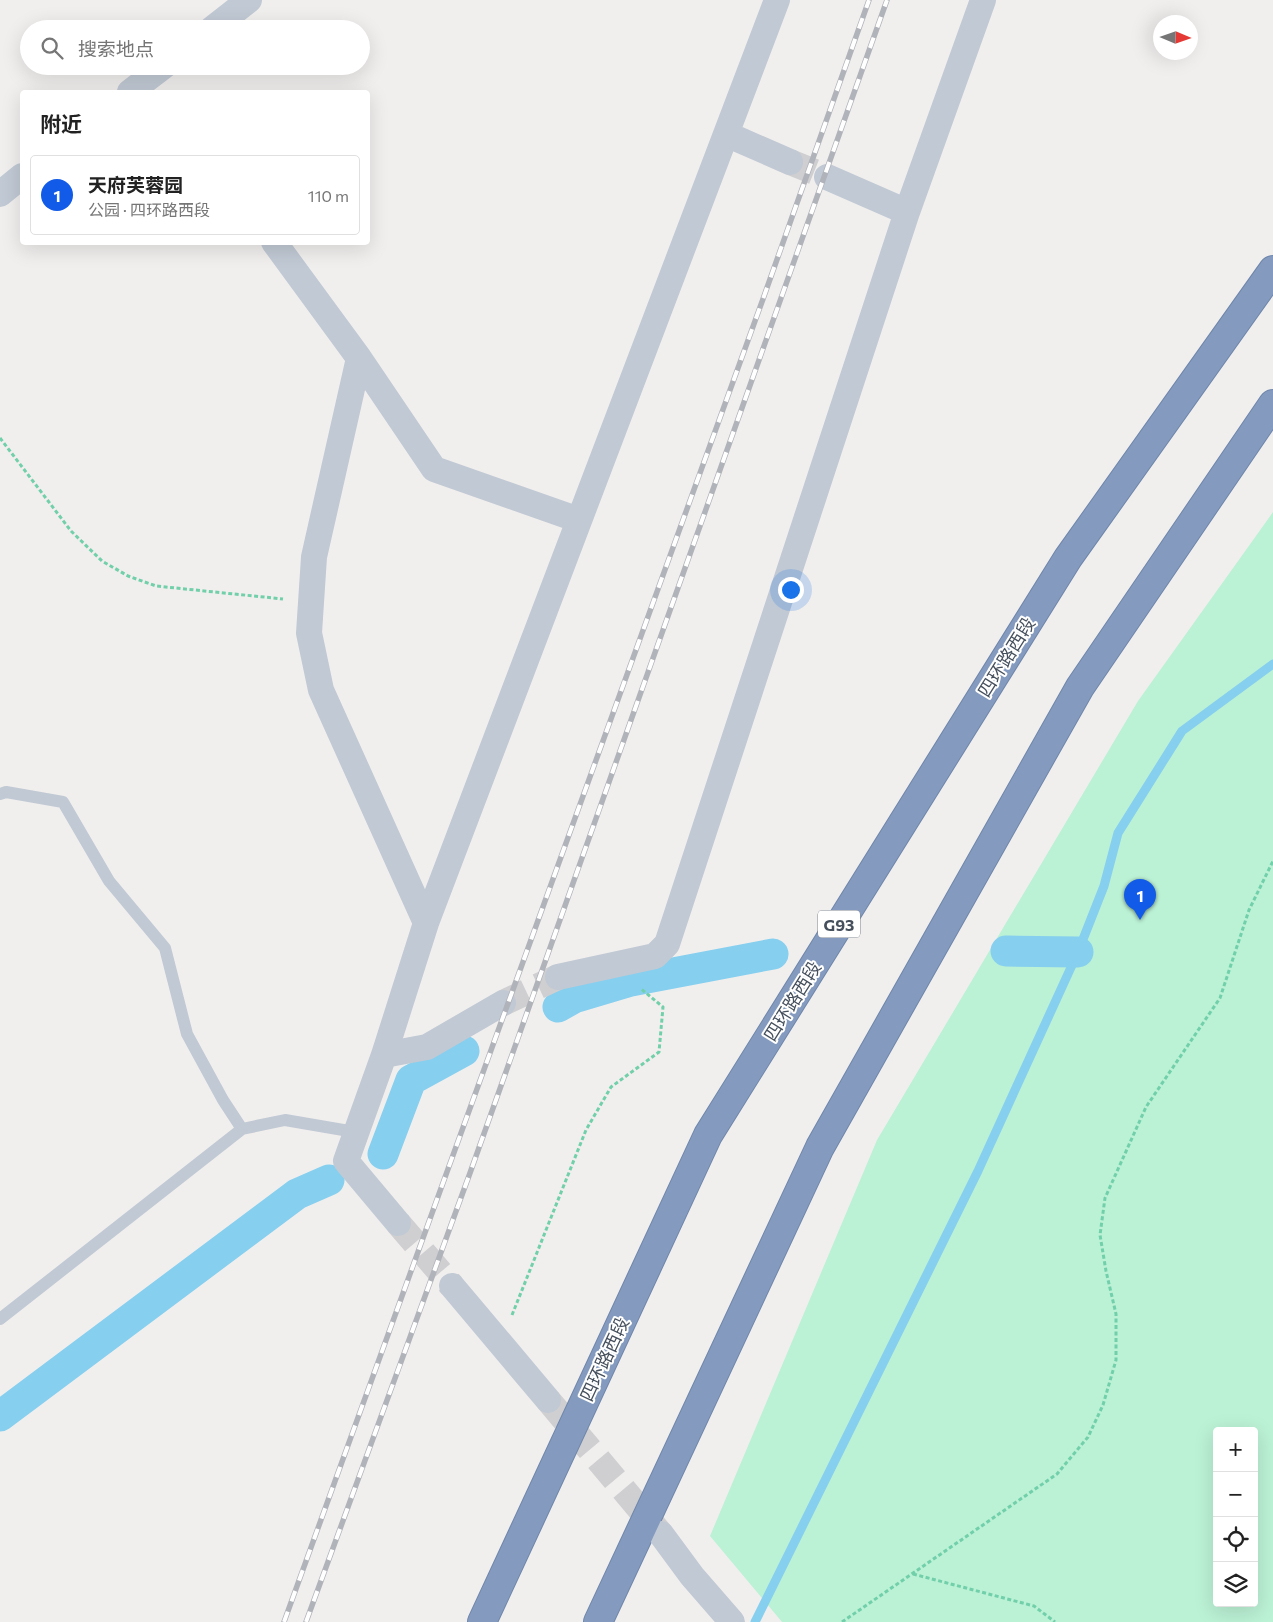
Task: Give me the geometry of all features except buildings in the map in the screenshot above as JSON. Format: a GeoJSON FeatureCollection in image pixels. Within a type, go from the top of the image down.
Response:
{"type":"FeatureCollection","features":[{"type":"Feature","properties":{"kind":"highway","name":"四环路西段"},"geometry":{"type":"LineString","coordinates":[[482,1622],[708,1135],[1068,558],[1273,270]]}},
{"type":"Feature","properties":{"kind":"highway"},"geometry":{"type":"LineString","coordinates":[[598,1622],[820,1147],[1080,687],[1273,404]]}},
{"type":"Feature","properties":{"kind":"street"},"geometry":{"type":"LineString","coordinates":[[223,20],[249,0]]}},
{"type":"Feature","properties":{"kind":"street"},"geometry":{"type":"LineString","coordinates":[[398,1222],[346,1161],[384,1055],[426,923],[777,0]]}},
{"type":"Feature","properties":{"kind":"street"},"geometry":{"type":"LineString","coordinates":[[558,976],[656,956],[667,944],[907,212],[983,0]]}},
{"type":"Feature","properties":{"kind":"street"},"geometry":{"type":"LineString","coordinates":[[726,134],[790,162]]}},
{"type":"Feature","properties":{"kind":"street"},"geometry":{"type":"LineString","coordinates":[[827,177],[907,212]]}},
{"type":"Feature","properties":{"kind":"street"},"geometry":{"type":"LineString","coordinates":[[0,194],[20,178]]}},
{"type":"Feature","properties":{"kind":"street"},"geometry":{"type":"LineString","coordinates":[[276,245],[360,358],[434,470],[579,520]]}},
{"type":"Feature","properties":{"kind":"street"},"geometry":{"type":"LineString","coordinates":[[360,358],[314,557],[309,633],[321,690],[426,923]]}},
{"type":"Feature","properties":{"kind":"street"},"geometry":{"type":"LineString","coordinates":[[384,1055],[427,1047],[503,1003]]}},
{"type":"Feature","properties":{"kind":"street"},"geometry":{"type":"LineString","coordinates":[[452,1286],[548,1400]]}},
{"type":"Feature","properties":{"kind":"street"},"geometry":{"type":"LineString","coordinates":[[661,1534],[692,1576],[732,1622]]}},
{"type":"Feature","properties":{"kind":"lane"},"geometry":{"type":"LineString","coordinates":[[0,794],[6,792],[64,802],[109,880],[165,948],[186,1034],[223,1100],[242,1129]]}},
{"type":"Feature","properties":{"kind":"lane"},"geometry":{"type":"LineString","coordinates":[[0,1319],[242,1129],[285,1120],[355,1132]]}},
{"type":"Feature","properties":{"kind":"path"},"geometry":{"type":"LineString","coordinates":[[0,438],[71,531],[102,561],[128,576],[156,586],[311,602]]}},
{"type":"Feature","properties":{"kind":"path"},"geometry":{"type":"LineString","coordinates":[[842,1622],[1057,1474],[1088,1437],[1104,1405],[1116,1360],[1116,1314],[1100,1235],[1105,1198],[1146,1107],[1220,998],[1250,910],[1273,861]]}},
{"type":"Feature","properties":{"kind":"path"},"geometry":{"type":"LineString","coordinates":[[498,1342],[517,1307],[586,1130],[611,1087],[659,1052],[664,1007],[632,981],[645,958]]}},
{"type":"Feature","properties":{"kind":"path"},"geometry":{"type":"LineString","coordinates":[[912,1574],[1034,1606],[1055,1622]]}},
{"type":"Feature","properties":{"kind":"green space"},"geometry":{"type":"Polygon","coordinates":[[[1273,512],[1273,1622],[782,1622],[710,1536],[877,1140],[1138,701],[1273,512]]]}},
{"type":"Feature","properties":{"kind":"waterway"},"geometry":{"type":"LineString","coordinates":[[755,1622],[978,1171],[1078,952],[1104,886],[1118,833],[1182,731],[1273,664]]}},
{"type":"Feature","properties":{"kind":"waterway"},"geometry":{"type":"LineString","coordinates":[[1006,951],[1078,952]]}},
{"type":"Feature","properties":{"kind":"waterway"},"geometry":{"type":"LineString","coordinates":[[558,1007],[574,998],[631,981],[773,954]]}},
{"type":"Feature","properties":{"kind":"waterway"},"geometry":{"type":"LineString","coordinates":[[383,1154],[411,1080],[464,1051]]}},
{"type":"Feature","properties":{"kind":"waterway"},"geometry":{"type":"LineString","coordinates":[[0,1416],[297,1194],[329,1180]]}},
{"type":"Feature","properties":{"kind":"tunnel"},"geometry":{"type":"LineString","coordinates":[[790,162],[827,177]]}},
{"type":"Feature","properties":{"kind":"tunnel"},"geometry":{"type":"LineString","coordinates":[[503,1003],[558,977]]}},
{"type":"Feature","properties":{"kind":"tunnel"},"geometry":{"type":"LineString","coordinates":[[398,1223],[452,1286]]}},
{"type":"Feature","properties":{"kind":"tunnel"},"geometry":{"type":"LineString","coordinates":[[548,1400],[660,1533]]}},
{"type":"Feature","properties":{"kind":"railway"},"geometry":{"type":"LineString","coordinates":[[284,1622],[763,299],[869,0]]}},
{"type":"Feature","properties":{"kind":"railway"},"geometry":{"type":"LineString","coordinates":[[306,1622],[470,1173],[887,0]]}},
{"type":"Feature","properties":{"kind":"place","name":"天府芙蓉园"},"geometry":{"type":"Point","coordinates":[1140,920]}}]}
